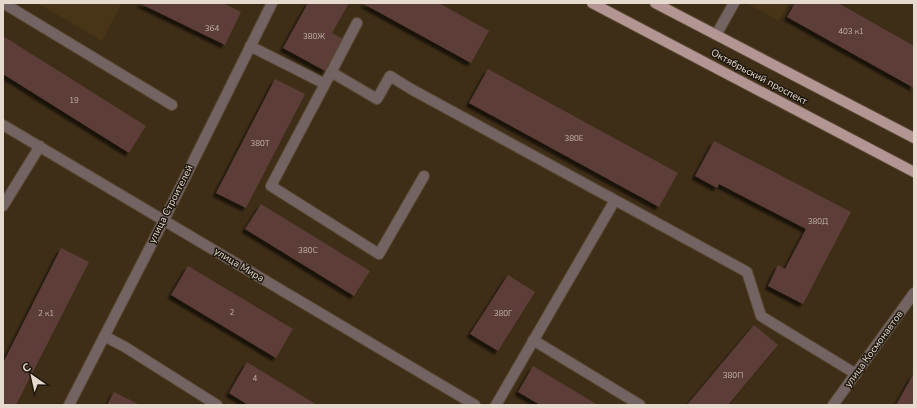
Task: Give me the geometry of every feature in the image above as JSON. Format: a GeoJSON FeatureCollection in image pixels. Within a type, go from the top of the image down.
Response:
{"type":"FeatureCollection","features":[{"type":"Feature","properties":{"kind":"main road","name":"Октябрьский проспект"},"geometry":{"type":"LineString","coordinates":[[592,3],[914,172]]}},
{"type":"Feature","properties":{"kind":"main road","name":"Октябрьский проспект"},"geometry":{"type":"LineString","coordinates":[[656,3],[914,138]]}},
{"type":"Feature","properties":{"kind":"street"},"geometry":{"type":"LineString","coordinates":[[3,3],[172,105]]}},
{"type":"Feature","properties":{"kind":"street","name":"улица Строителей"},"geometry":{"type":"LineString","coordinates":[[69,405],[164,220],[272,3]]}},
{"type":"Feature","properties":{"kind":"street"},"geometry":{"type":"LineString","coordinates":[[716,35],[734,3]]}},
{"type":"Feature","properties":{"kind":"street"},"geometry":{"type":"LineString","coordinates":[[357,23],[271,186],[379,254],[424,176]]}},
{"type":"Feature","properties":{"kind":"street"},"geometry":{"type":"LineString","coordinates":[[250,46],[325,84]]}},
{"type":"Feature","properties":{"kind":"street"},"geometry":{"type":"LineString","coordinates":[[331,72],[377,99],[390,76],[411,89],[748,272],[761,316],[856,374]]}},
{"type":"Feature","properties":{"kind":"street","name":"улица Мира"},"geometry":{"type":"LineString","coordinates":[[3,125],[475,405]]}},
{"type":"Feature","properties":{"kind":"street"},"geometry":{"type":"LineString","coordinates":[[3,206],[40,146]]}},
{"type":"Feature","properties":{"kind":"street"},"geometry":{"type":"LineString","coordinates":[[496,405],[615,200]]}},
{"type":"Feature","properties":{"kind":"street","name":"улица Космонавтов"},"geometry":{"type":"LineString","coordinates":[[833,405],[914,293]]}},
{"type":"Feature","properties":{"kind":"street"},"geometry":{"type":"LineString","coordinates":[[104,336],[125,347],[217,405]]}},
{"type":"Feature","properties":{"kind":"street"},"geometry":{"type":"LineString","coordinates":[[533,340],[640,405]]}},
{"type":"Feature","properties":{"kind":"shaded area"},"geometry":{"type":"Polygon","coordinates":[[[37,3],[122,3],[102,41],[37,3]]]}},
{"type":"Feature","properties":{"kind":"shaded area"},"geometry":{"type":"Polygon","coordinates":[[[746,3],[789,3],[779,21],[746,3]]]}},
{"type":"Feature","properties":{"kind":"building"},"geometry":{"type":"Polygon","coordinates":[[[139,3],[223,3],[241,12],[225,45],[139,3]]]}},
{"type":"Feature","properties":{"kind":"building"},"geometry":{"type":"Polygon","coordinates":[[[308,3],[349,3],[332,33],[343,39],[325,71],[283,48],[308,3]]]}},
{"type":"Feature","properties":{"kind":"building"},"geometry":{"type":"Polygon","coordinates":[[[362,3],[439,3],[489,31],[471,63],[362,3]]]}},
{"type":"Feature","properties":{"kind":"building"},"geometry":{"type":"Polygon","coordinates":[[[795,3],[838,3],[914,46],[914,88],[787,17],[795,3]]]}},
{"type":"Feature","properties":{"kind":"building"},"geometry":{"type":"Polygon","coordinates":[[[3,36],[146,126],[129,153],[3,74],[3,36]]]}},
{"type":"Feature","properties":{"kind":"building"},"geometry":{"type":"Polygon","coordinates":[[[488,69],[678,173],[659,207],[469,103],[488,69]]]}},
{"type":"Feature","properties":{"kind":"building"},"geometry":{"type":"Polygon","coordinates":[[[275,79],[305,94],[246,208],[216,193],[275,79]]]}},
{"type":"Feature","properties":{"kind":"building"},"geometry":{"type":"Polygon","coordinates":[[[714,141],[851,212],[803,304],[768,286],[778,265],[785,269],[806,229],[719,184],[717,188],[695,176],[714,141]]]}},
{"type":"Feature","properties":{"kind":"building"},"geometry":{"type":"Polygon","coordinates":[[[261,204],[370,271],[354,296],[245,229],[261,204]]]}},
{"type":"Feature","properties":{"kind":"building"},"geometry":{"type":"Polygon","coordinates":[[[61,248],[89,262],[16,405],[3,405],[3,363],[61,248]]]}},
{"type":"Feature","properties":{"kind":"building"},"geometry":{"type":"Polygon","coordinates":[[[188,266],[293,329],[276,358],[171,295],[188,266]]]}},
{"type":"Feature","properties":{"kind":"building"},"geometry":{"type":"Polygon","coordinates":[[[508,275],[535,292],[498,351],[470,334],[508,275]]]}},
{"type":"Feature","properties":{"kind":"building"},"geometry":{"type":"Polygon","coordinates":[[[754,325],[778,345],[728,405],[687,405],[754,325]]]}},
{"type":"Feature","properties":{"kind":"building"},"geometry":{"type":"Polygon","coordinates":[[[247,362],[317,405],[248,405],[229,393],[247,362]]]}},
{"type":"Feature","properties":{"kind":"building"},"geometry":{"type":"Polygon","coordinates":[[[533,366],[598,405],[540,405],[518,392],[533,366]]]}},
{"type":"Feature","properties":{"kind":"building"},"geometry":{"type":"Polygon","coordinates":[[[914,373],[914,405],[896,405],[914,373]]]}},
{"type":"Feature","properties":{"kind":"building"},"geometry":{"type":"Polygon","coordinates":[[[114,392],[140,405],[107,405],[114,392]]]}}]}
